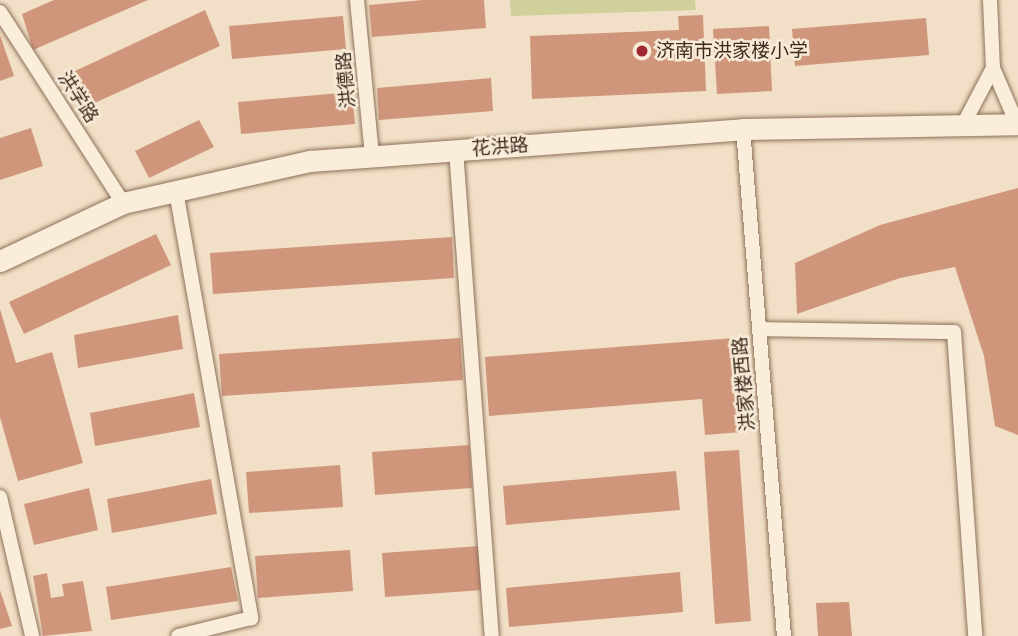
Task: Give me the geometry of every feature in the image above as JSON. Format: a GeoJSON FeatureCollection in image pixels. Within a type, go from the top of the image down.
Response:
{"type":"FeatureCollection","features":[{"type":"Feature","properties":{"kind":"street","name":"洪德路"},"geometry":{"type":"LineString","coordinates":[[357,0],[372,156]]}},
{"type":"Feature","properties":{"kind":"street"},"geometry":{"type":"LineString","coordinates":[[990,0],[993,68],[1017,124]]}},
{"type":"Feature","properties":{"kind":"street","name":"洪学路"},"geometry":{"type":"LineString","coordinates":[[0,12],[123,203]]}},
{"type":"Feature","properties":{"kind":"street"},"geometry":{"type":"LineString","coordinates":[[963,125],[993,68]]}},
{"type":"Feature","properties":{"kind":"street","name":"花洪路"},"geometry":{"type":"LineString","coordinates":[[0,261],[123,203],[310,161],[743,129],[1017,124]]}},
{"type":"Feature","properties":{"kind":"street","name":"洪家楼西路"},"geometry":{"type":"LineString","coordinates":[[743,129],[784,636]]}},
{"type":"Feature","properties":{"kind":"street"},"geometry":{"type":"LineString","coordinates":[[456,150],[492,636]]}},
{"type":"Feature","properties":{"kind":"street"},"geometry":{"type":"LineString","coordinates":[[176,191],[251,618],[178,636]]}},
{"type":"Feature","properties":{"kind":"street"},"geometry":{"type":"LineString","coordinates":[[759,330],[954,332],[975,636]]}},
{"type":"Feature","properties":{"kind":"street"},"geometry":{"type":"LineString","coordinates":[[0,497],[32,636]]}},
{"type":"Feature","properties":{"kind":"green space"},"geometry":{"type":"Polygon","coordinates":[[[510,0],[695,0],[696,10],[511,16],[510,0]]]}},
{"type":"Feature","properties":{"kind":"building"},"geometry":{"type":"Polygon","coordinates":[[[54,0],[148,0],[33,50],[22,14],[54,0]]]}},
{"type":"Feature","properties":{"kind":"building"},"geometry":{"type":"Polygon","coordinates":[[[423,0],[484,0],[486,28],[372,37],[369,5],[423,0]]]}},
{"type":"Feature","properties":{"kind":"building"},"geometry":{"type":"Polygon","coordinates":[[[205,10],[220,46],[88,106],[73,72],[205,10]]]}},
{"type":"Feature","properties":{"kind":"building"},"geometry":{"type":"Polygon","coordinates":[[[703,15],[706,91],[532,99],[530,36],[679,30],[678,16],[703,15]]]}},
{"type":"Feature","properties":{"kind":"building"},"geometry":{"type":"Polygon","coordinates":[[[343,16],[346,49],[232,59],[229,26],[343,16]]]}},
{"type":"Feature","properties":{"kind":"building"},"geometry":{"type":"Polygon","coordinates":[[[926,18],[929,55],[795,66],[792,29],[926,18]]]}},
{"type":"Feature","properties":{"kind":"building"},"geometry":{"type":"Polygon","coordinates":[[[769,26],[772,91],[717,94],[713,29],[769,26]]]}},
{"type":"Feature","properties":{"kind":"building"},"geometry":{"type":"Polygon","coordinates":[[[0,35],[14,76],[0,81],[0,35]]]}},
{"type":"Feature","properties":{"kind":"building"},"geometry":{"type":"Polygon","coordinates":[[[491,78],[493,111],[379,120],[377,88],[491,78]]]}},
{"type":"Feature","properties":{"kind":"building"},"geometry":{"type":"Polygon","coordinates":[[[352,92],[355,124],[241,134],[238,102],[352,92]]]}},
{"type":"Feature","properties":{"kind":"building"},"geometry":{"type":"Polygon","coordinates":[[[199,120],[214,147],[149,178],[135,151],[199,120]]]}},
{"type":"Feature","properties":{"kind":"building"},"geometry":{"type":"Polygon","coordinates":[[[31,128],[43,166],[0,180],[0,138],[31,128]]]}},
{"type":"Feature","properties":{"kind":"building"},"geometry":{"type":"Polygon","coordinates":[[[1018,188],[1018,435],[995,426],[984,356],[955,267],[900,278],[797,314],[795,263],[880,225],[1018,188]]]}},
{"type":"Feature","properties":{"kind":"building"},"geometry":{"type":"Polygon","coordinates":[[[156,234],[171,265],[24,334],[9,302],[156,234]]]}},
{"type":"Feature","properties":{"kind":"building"},"geometry":{"type":"Polygon","coordinates":[[[452,237],[454,278],[213,294],[210,253],[452,237]]]}},
{"type":"Feature","properties":{"kind":"building"},"geometry":{"type":"Polygon","coordinates":[[[0,309],[16,363],[52,352],[83,463],[18,481],[0,417],[0,309]]]}},
{"type":"Feature","properties":{"kind":"building"},"geometry":{"type":"Polygon","coordinates":[[[178,315],[183,349],[78,368],[74,335],[178,315]]]}},
{"type":"Feature","properties":{"kind":"building"},"geometry":{"type":"Polygon","coordinates":[[[460,338],[463,380],[222,396],[219,354],[460,338]]]}},
{"type":"Feature","properties":{"kind":"building"},"geometry":{"type":"Polygon","coordinates":[[[735,338],[742,432],[705,435],[702,399],[489,416],[485,357],[735,338]]]}},
{"type":"Feature","properties":{"kind":"building"},"geometry":{"type":"Polygon","coordinates":[[[194,393],[200,427],[95,446],[90,413],[194,393]]]}},
{"type":"Feature","properties":{"kind":"building"},"geometry":{"type":"Polygon","coordinates":[[[469,445],[472,488],[375,495],[372,452],[469,445]]]}},
{"type":"Feature","properties":{"kind":"building"},"geometry":{"type":"Polygon","coordinates":[[[739,450],[751,621],[715,624],[704,452],[739,450]]]}},
{"type":"Feature","properties":{"kind":"building"},"geometry":{"type":"Polygon","coordinates":[[[340,465],[343,507],[249,513],[246,472],[340,465]]]}},
{"type":"Feature","properties":{"kind":"building"},"geometry":{"type":"Polygon","coordinates":[[[676,471],[680,510],[506,525],[503,486],[676,471]]]}},
{"type":"Feature","properties":{"kind":"building"},"geometry":{"type":"Polygon","coordinates":[[[211,479],[217,514],[112,533],[107,499],[211,479]]]}},
{"type":"Feature","properties":{"kind":"building"},"geometry":{"type":"Polygon","coordinates":[[[89,488],[98,530],[34,545],[24,504],[89,488]]]}},
{"type":"Feature","properties":{"kind":"building"},"geometry":{"type":"Polygon","coordinates":[[[480,546],[483,590],[385,597],[382,553],[480,546]]]}},
{"type":"Feature","properties":{"kind":"building"},"geometry":{"type":"Polygon","coordinates":[[[350,550],[353,591],[258,598],[255,556],[350,550]]]}},
{"type":"Feature","properties":{"kind":"building"},"geometry":{"type":"Polygon","coordinates":[[[231,567],[238,601],[111,620],[106,587],[231,567]]]}},
{"type":"Feature","properties":{"kind":"building"},"geometry":{"type":"Polygon","coordinates":[[[680,572],[683,612],[509,627],[506,588],[680,572]]]}},
{"type":"Feature","properties":{"kind":"building"},"geometry":{"type":"Polygon","coordinates":[[[47,573],[51,598],[64,596],[62,584],[83,581],[92,631],[43,636],[33,576],[47,573]]]}},
{"type":"Feature","properties":{"kind":"building"},"geometry":{"type":"Polygon","coordinates":[[[0,590],[12,626],[0,629],[0,590]]]}},
{"type":"Feature","properties":{"kind":"building"},"geometry":{"type":"Polygon","coordinates":[[[849,602],[852,636],[818,636],[816,603],[849,602]]]}},
{"type":"Feature","properties":{"kind":"place","name":"济南市洪家楼小学"},"geometry":{"type":"Point","coordinates":[642,51]}}]}
